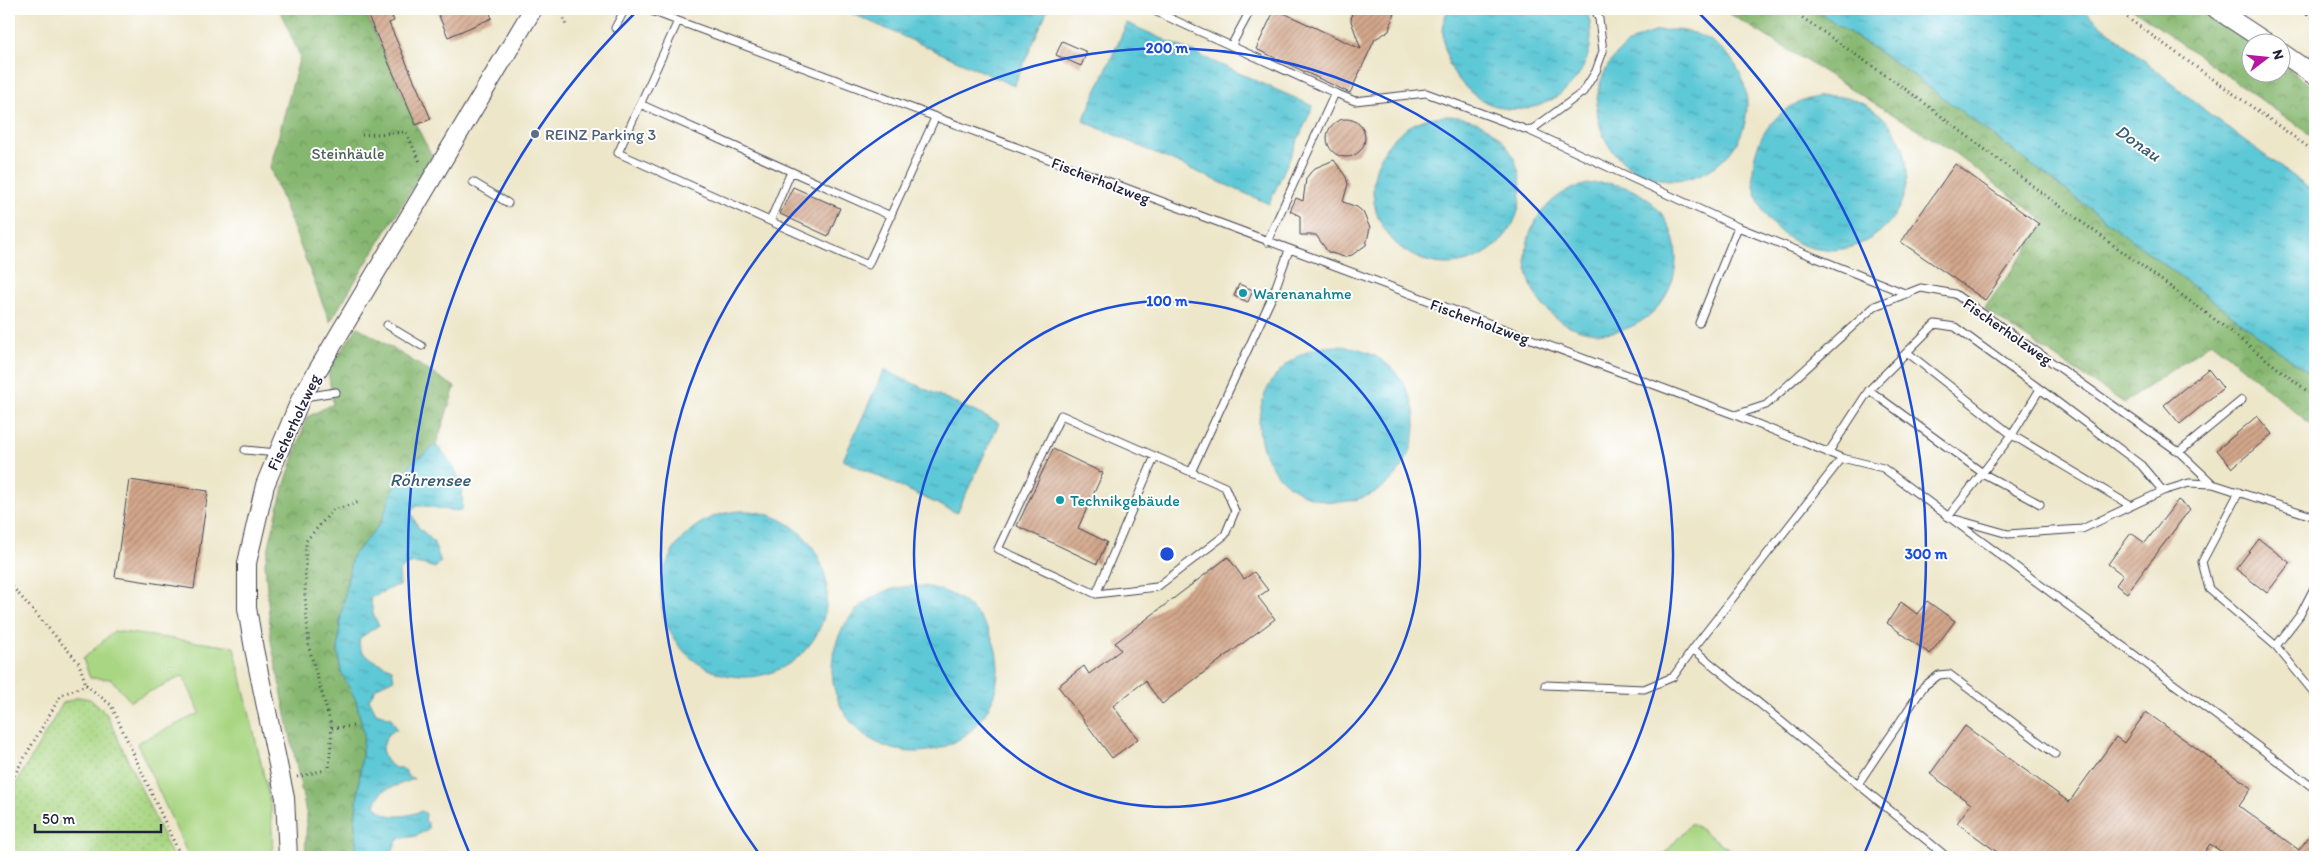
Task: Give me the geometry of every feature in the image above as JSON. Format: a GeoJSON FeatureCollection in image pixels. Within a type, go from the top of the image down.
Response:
{"type":"FeatureCollection","features":[{"type":"Feature","properties":{"kind":"street","name":"Fischerholzweg"},"geometry":{"type":"LineString","coordinates":[[288,857],[286,798],[254,649],[248,608],[247,563],[265,485],[301,398],[533,9]]}},
{"type":"Feature","properties":{"kind":"street"},"geometry":{"type":"LineString","coordinates":[[2216,9],[2251,32]]}},
{"type":"Feature","properties":{"kind":"street"},"geometry":{"type":"LineString","coordinates":[[2292,60],[2315,76]]}},
{"type":"Feature","properties":{"kind":"lane"},"geometry":{"type":"LineString","coordinates":[[615,28],[626,9]]}},
{"type":"Feature","properties":{"kind":"lane","name":"Fischerholzweg"},"geometry":{"type":"LineString","coordinates":[[646,9],[1735,415],[1766,405],[1875,306],[1922,288],[1955,294],[2179,452],[2213,484]]}},
{"type":"Feature","properties":{"kind":"lane"},"geometry":{"type":"LineString","coordinates":[[1150,9],[1355,102],[1426,93],[1530,131],[1738,227],[1907,294]]}},
{"type":"Feature","properties":{"kind":"lane"},"geometry":{"type":"LineString","coordinates":[[1231,46],[1251,9]]}},
{"type":"Feature","properties":{"kind":"lane"},"geometry":{"type":"LineString","coordinates":[[1530,131],[1584,92],[1596,71],[1603,50],[1599,19],[1595,9]]}},
{"type":"Feature","properties":{"kind":"lane"},"geometry":{"type":"LineString","coordinates":[[678,21],[618,152],[868,266],[936,118]]}},
{"type":"Feature","properties":{"kind":"lane"},"geometry":{"type":"LineString","coordinates":[[1267,242],[1335,93]]}},
{"type":"Feature","properties":{"kind":"lane"},"geometry":{"type":"LineString","coordinates":[[640,104],[890,216]]}},
{"type":"Feature","properties":{"kind":"lane"},"geometry":{"type":"LineString","coordinates":[[770,221],[791,172]]}},
{"type":"Feature","properties":{"kind":"lane"},"geometry":{"type":"LineString","coordinates":[[472,182],[508,204]]}},
{"type":"Feature","properties":{"kind":"lane"},"geometry":{"type":"LineString","coordinates":[[1699,323],[1738,227]]}},
{"type":"Feature","properties":{"kind":"lane"},"geometry":{"type":"LineString","coordinates":[[1191,472],[1256,324],[1273,295],[1289,250]]}},
{"type":"Feature","properties":{"kind":"lane"},"geometry":{"type":"LineString","coordinates":[[1828,453],[1869,390],[1935,324],[1955,327],[2040,389],[2141,465],[2163,491]]}},
{"type":"Feature","properties":{"kind":"lane"},"geometry":{"type":"LineString","coordinates":[[386,325],[422,346]]}},
{"type":"Feature","properties":{"kind":"lane"},"geometry":{"type":"LineString","coordinates":[[1908,353],[2012,435],[2131,506]]}},
{"type":"Feature","properties":{"kind":"lane"},"geometry":{"type":"LineString","coordinates":[[1948,517],[1984,474],[2012,435],[2040,389]]}},
{"type":"Feature","properties":{"kind":"lane"},"geometry":{"type":"LineString","coordinates":[[1869,390],[1984,474],[2040,504]]}},
{"type":"Feature","properties":{"kind":"lane"},"geometry":{"type":"LineString","coordinates":[[301,398],[336,392]]}},
{"type":"Feature","properties":{"kind":"lane"},"geometry":{"type":"LineString","coordinates":[[2179,452],[2242,400]]}},
{"type":"Feature","properties":{"kind":"lane"},"geometry":{"type":"LineString","coordinates":[[1061,415],[1191,472],[1225,487],[1235,510],[1225,535],[1157,586],[1096,594],[998,549],[1061,415]]}},
{"type":"Feature","properties":{"kind":"lane"},"geometry":{"type":"LineString","coordinates":[[1735,415],[1828,453],[1883,468],[2315,789]]}},
{"type":"Feature","properties":{"kind":"lane"},"geometry":{"type":"LineString","coordinates":[[245,450],[278,453]]}},
{"type":"Feature","properties":{"kind":"lane"},"geometry":{"type":"LineString","coordinates":[[1096,594],[1155,456]]}},
{"type":"Feature","properties":{"kind":"lane"},"geometry":{"type":"LineString","coordinates":[[1544,685],[1644,689],[1673,677],[1842,458]]}},
{"type":"Feature","properties":{"kind":"lane"},"geometry":{"type":"LineString","coordinates":[[1948,517],[2008,534],[2082,529],[2163,491],[2189,482],[2213,484],[2315,517]]}},
{"type":"Feature","properties":{"kind":"lane"},"geometry":{"type":"LineString","coordinates":[[2239,492],[2202,562],[2209,589],[2276,646],[2315,694]]}},
{"type":"Feature","properties":{"kind":"lane"},"geometry":{"type":"LineString","coordinates":[[2276,646],[2300,615],[2315,586]]}},
{"type":"Feature","properties":{"kind":"lane"},"geometry":{"type":"LineString","coordinates":[[1694,649],[1947,857]]}},
{"type":"Feature","properties":{"kind":"lane"},"geometry":{"type":"LineString","coordinates":[[1858,784],[1924,686],[1939,675],[1949,674],[2055,754]]}},
{"type":"Feature","properties":{"kind":"path"},"geometry":{"type":"LineString","coordinates":[[561,9],[566,26]]}},
{"type":"Feature","properties":{"kind":"path"},"geometry":{"type":"LineString","coordinates":[[1790,9],[1911,93],[2042,193],[2209,315],[2315,397]]}},
{"type":"Feature","properties":{"kind":"path"},"geometry":{"type":"LineString","coordinates":[[2116,9],[2315,152]]}},
{"type":"Feature","properties":{"kind":"path"},"geometry":{"type":"LineString","coordinates":[[362,136],[406,132],[429,181]]}},
{"type":"Feature","properties":{"kind":"path"},"geometry":{"type":"LineString","coordinates":[[282,780],[329,769],[332,728],[309,648],[305,595],[306,541],[333,510],[360,502]]}},
{"type":"Feature","properties":{"kind":"path"},"geometry":{"type":"LineString","coordinates":[[9,583],[79,663],[86,685],[111,705],[181,857]]}},
{"type":"Feature","properties":{"kind":"path"},"geometry":{"type":"LineString","coordinates":[[9,784],[61,695],[86,685]]}},
{"type":"Feature","properties":{"kind":"path"},"geometry":{"type":"LineString","coordinates":[[332,728],[354,726]]}},
{"type":"Feature","properties":{"kind":"green space","name":"Steinhäule"},"geometry":{"type":"Polygon","coordinates":[[[279,9],[364,9],[416,125],[432,156],[330,322],[270,168],[300,56],[279,9]]]}},
{"type":"Feature","properties":{"kind":"green space"},"geometry":{"type":"Polygon","coordinates":[[[1722,9],[1814,9],[1906,70],[2315,378],[2315,428],[2212,342],[2124,403],[1984,309],[2046,222],[1952,151],[1722,9]]]}},
{"type":"Feature","properties":{"kind":"green space"},"geometry":{"type":"Polygon","coordinates":[[[2133,9],[2204,9],[2242,36],[2242,82],[2292,82],[2292,72],[2315,89],[2315,138],[2133,9]]]}},
{"type":"Feature","properties":{"kind":"green space"},"geometry":{"type":"Polygon","coordinates":[[[358,327],[455,387],[436,445],[412,463],[393,489],[381,523],[352,556],[340,622],[338,652],[341,672],[356,700],[364,734],[355,822],[357,857],[305,857],[307,817],[271,641],[265,563],[281,496],[307,417],[333,404],[328,370],[358,327]]]}},
{"type":"Feature","properties":{"kind":"green space"},"geometry":{"type":"Polygon","coordinates":[[[114,631],[234,647],[271,806],[273,857],[189,857],[137,743],[200,713],[183,676],[130,701],[111,679],[90,678],[83,659],[114,631]]]}},
{"type":"Feature","properties":{"kind":"green space"},"geometry":{"type":"Polygon","coordinates":[[[78,697],[90,699],[106,713],[173,857],[9,857],[9,796],[63,703],[78,697]]]}},
{"type":"Feature","properties":{"kind":"green space"},"geometry":{"type":"Polygon","coordinates":[[[1691,823],[1741,857],[1662,857],[1691,823]]]}},
{"type":"Feature","properties":{"kind":"water"},"geometry":{"type":"Polygon","coordinates":[[[842,9],[1048,9],[1014,86],[842,9]]]}},
{"type":"Feature","properties":{"kind":"water"},"geometry":{"type":"Polygon","coordinates":[[[1448,9],[1586,9],[1591,34],[1587,57],[1577,78],[1561,94],[1541,105],[1518,109],[1495,106],[1473,94],[1451,68],[1443,39],[1444,21],[1448,9]]]}},
{"type":"Feature","properties":{"kind":"water","name":"Donau"},"geometry":{"type":"Polygon","coordinates":[[[1814,9],[2080,9],[2090,16],[2212,116],[2315,193],[2315,378],[1906,70],[1814,9]]]}},
{"type":"Feature","properties":{"kind":"water"},"geometry":{"type":"Polygon","coordinates":[[[1127,23],[1313,106],[1269,204],[1083,121],[1127,23]]]}},
{"type":"Feature","properties":{"kind":"water"},"geometry":{"type":"Polygon","coordinates":[[[1672,30],[1687,31],[1701,35],[1714,42],[1725,52],[1735,63],[1742,76],[1746,90],[1746,120],[1742,134],[1735,147],[1725,158],[1714,168],[1701,175],[1687,179],[1672,180],[1657,179],[1643,175],[1630,168],[1619,158],[1609,147],[1602,134],[1598,120],[1597,105],[1598,90],[1602,76],[1609,63],[1619,52],[1630,42],[1643,35],[1657,31],[1672,30]]]}},
{"type":"Feature","properties":{"kind":"water"},"geometry":{"type":"Polygon","coordinates":[[[1830,96],[1859,102],[1873,109],[1884,119],[1894,130],[1901,144],[1907,173],[1901,202],[1894,216],[1884,227],[1873,237],[1859,244],[1830,250],[1801,244],[1787,237],[1776,227],[1766,216],[1759,202],[1753,173],[1759,144],[1766,130],[1776,119],[1787,109],[1801,102],[1830,96]]]}},
{"type":"Feature","properties":{"kind":"water"},"geometry":{"type":"Polygon","coordinates":[[[1447,116],[1475,121],[1500,137],[1516,162],[1521,190],[1516,218],[1500,243],[1475,259],[1447,264],[1419,259],[1394,243],[1378,218],[1373,190],[1378,162],[1394,137],[1419,121],[1447,116]]]}},
{"type":"Feature","properties":{"kind":"water"},"geometry":{"type":"Polygon","coordinates":[[[1601,183],[1630,189],[1654,205],[1670,229],[1676,258],[1670,287],[1654,311],[1630,327],[1601,333],[1572,327],[1548,311],[1532,287],[1526,258],[1532,229],[1548,205],[1572,189],[1601,183]]]}},
{"type":"Feature","properties":{"kind":"water"},"geometry":{"type":"Polygon","coordinates":[[[1337,346],[1367,352],[1380,359],[1392,369],[1402,381],[1409,394],[1415,424],[1409,454],[1402,467],[1392,479],[1380,489],[1367,496],[1337,502],[1307,496],[1294,489],[1282,479],[1272,467],[1265,454],[1259,424],[1265,394],[1272,381],[1282,369],[1294,359],[1307,352],[1337,346]]]}},
{"type":"Feature","properties":{"kind":"water"},"geometry":{"type":"Polygon","coordinates":[[[884,370],[999,423],[957,513],[843,460],[884,370]]]}},
{"type":"Feature","properties":{"kind":"water","name":"Röhrensee"},"geometry":{"type":"Polygon","coordinates":[[[436,445],[457,474],[462,491],[462,510],[456,511],[416,506],[411,512],[418,527],[433,541],[441,562],[435,568],[416,564],[403,567],[399,571],[400,586],[395,586],[370,598],[374,617],[379,625],[360,638],[359,644],[364,654],[369,658],[392,669],[394,679],[377,687],[369,699],[376,713],[391,718],[397,729],[387,735],[382,750],[386,761],[395,768],[401,768],[406,771],[406,775],[414,779],[382,791],[375,804],[379,810],[390,815],[403,816],[422,811],[426,814],[425,820],[428,823],[428,829],[416,836],[398,839],[393,849],[392,857],[357,857],[355,822],[364,734],[356,700],[341,672],[338,652],[340,622],[352,556],[381,523],[393,489],[412,463],[436,445]]]}},
{"type":"Feature","properties":{"kind":"water"},"geometry":{"type":"Polygon","coordinates":[[[752,511],[776,517],[803,535],[821,562],[826,578],[826,610],[821,626],[803,653],[790,663],[768,674],[736,677],[712,671],[691,658],[680,647],[664,618],[661,586],[667,562],[680,541],[691,530],[720,514],[752,511]]]}},
{"type":"Feature","properties":{"kind":"water"},"geometry":{"type":"Polygon","coordinates":[[[923,586],[947,592],[974,610],[992,637],[997,653],[997,685],[992,701],[974,728],[961,738],[939,749],[907,752],[883,746],[862,733],[851,722],[835,693],[832,661],[838,637],[851,616],[862,605],[891,589],[923,586]]]}},
{"type":"Feature","properties":{"kind":"building"},"geometry":{"type":"Polygon","coordinates":[[[365,9],[389,9],[394,21],[389,23],[431,119],[416,125],[365,9]]]}},
{"type":"Feature","properties":{"kind":"building"},"geometry":{"type":"Polygon","coordinates":[[[436,9],[488,9],[492,18],[448,37],[436,9]]]}},
{"type":"Feature","properties":{"kind":"building"},"geometry":{"type":"Polygon","coordinates":[[[1275,9],[1361,49],[1351,21],[1352,9],[1395,9],[1389,31],[1375,39],[1350,93],[1256,49],[1275,9]]]}},
{"type":"Feature","properties":{"kind":"building"},"geometry":{"type":"Polygon","coordinates":[[[1062,41],[1087,52],[1081,66],[1056,55],[1062,41]]]}},
{"type":"Feature","properties":{"kind":"building"},"geometry":{"type":"Polygon","coordinates":[[[1346,119],[1359,125],[1365,138],[1359,151],[1346,157],[1333,151],[1327,138],[1333,125],[1346,119]]]}},
{"type":"Feature","properties":{"kind":"building"},"geometry":{"type":"Polygon","coordinates":[[[1334,160],[1346,177],[1348,184],[1343,202],[1357,207],[1363,212],[1370,228],[1366,245],[1352,255],[1344,257],[1328,252],[1316,235],[1300,235],[1300,216],[1290,211],[1296,198],[1303,201],[1306,179],[1310,173],[1315,168],[1334,160]]]}},
{"type":"Feature","properties":{"kind":"building"},"geometry":{"type":"Polygon","coordinates":[[[1955,164],[2039,224],[1985,300],[1901,242],[1955,164]]]}},
{"type":"Feature","properties":{"kind":"building"},"geometry":{"type":"Polygon","coordinates":[[[793,187],[840,208],[828,236],[780,214],[793,187]]]}},
{"type":"Feature","properties":{"kind":"building","name":"Warenanahme"},"geometry":{"type":"Polygon","coordinates":[[[1239,284],[1253,290],[1248,302],[1234,296],[1239,284]]]}},
{"type":"Feature","properties":{"kind":"building"},"geometry":{"type":"Polygon","coordinates":[[[2208,369],[2223,388],[2180,424],[2164,405],[2208,369]]]}},
{"type":"Feature","properties":{"kind":"building"},"geometry":{"type":"Polygon","coordinates":[[[2257,416],[2272,434],[2232,468],[2217,450],[2257,416]]]}},
{"type":"Feature","properties":{"kind":"building","name":"Technikgebäude"},"geometry":{"type":"Polygon","coordinates":[[[1053,449],[1103,473],[1078,528],[1107,542],[1097,564],[1017,526],[1053,449]]]}},
{"type":"Feature","properties":{"kind":"building"},"geometry":{"type":"Polygon","coordinates":[[[129,480],[208,491],[194,589],[115,577],[129,480]]]}},
{"type":"Feature","properties":{"kind":"building"},"geometry":{"type":"Polygon","coordinates":[[[2178,500],[2190,509],[2127,593],[2116,585],[2123,575],[2108,564],[2131,533],[2145,543],[2178,500]]]}},
{"type":"Feature","properties":{"kind":"building"},"geometry":{"type":"Polygon","coordinates":[[[2259,539],[2290,563],[2267,593],[2236,569],[2259,539]]]}},
{"type":"Feature","properties":{"kind":"building"},"geometry":{"type":"Polygon","coordinates":[[[1228,557],[1244,579],[1254,572],[1268,590],[1258,597],[1275,619],[1162,704],[1145,681],[1113,706],[1138,739],[1112,758],[1058,686],[1084,666],[1089,674],[1121,650],[1115,643],[1228,557]]]}},
{"type":"Feature","properties":{"kind":"building"},"geometry":{"type":"Polygon","coordinates":[[[1927,601],[1955,621],[1930,654],[1887,623],[1901,602],[1917,614],[1927,601]]]}},
{"type":"Feature","properties":{"kind":"building"},"geometry":{"type":"Polygon","coordinates":[[[2146,712],[2252,788],[2239,806],[2299,850],[2315,828],[2315,857],[2229,857],[2210,844],[2201,857],[2004,857],[1957,823],[1971,804],[1930,774],[1965,726],[2069,802],[2116,737],[2124,743],[2146,712]]]}},
{"type":"Feature","properties":{"kind":"railway"},"geometry":{"type":"LineString","coordinates":[[2302,9],[2315,18]]}},
{"type":"Feature","properties":{"kind":"place","name":"REINZ Parking 3"},"geometry":{"type":"Point","coordinates":[535,134]}},
{"type":"Feature","properties":{"kind":"place","name":"Warenanahme"},"geometry":{"type":"Point","coordinates":[1243,293]}},
{"type":"Feature","properties":{"kind":"place","name":"Technikgebäude"},"geometry":{"type":"Point","coordinates":[1060,500]}}]}
